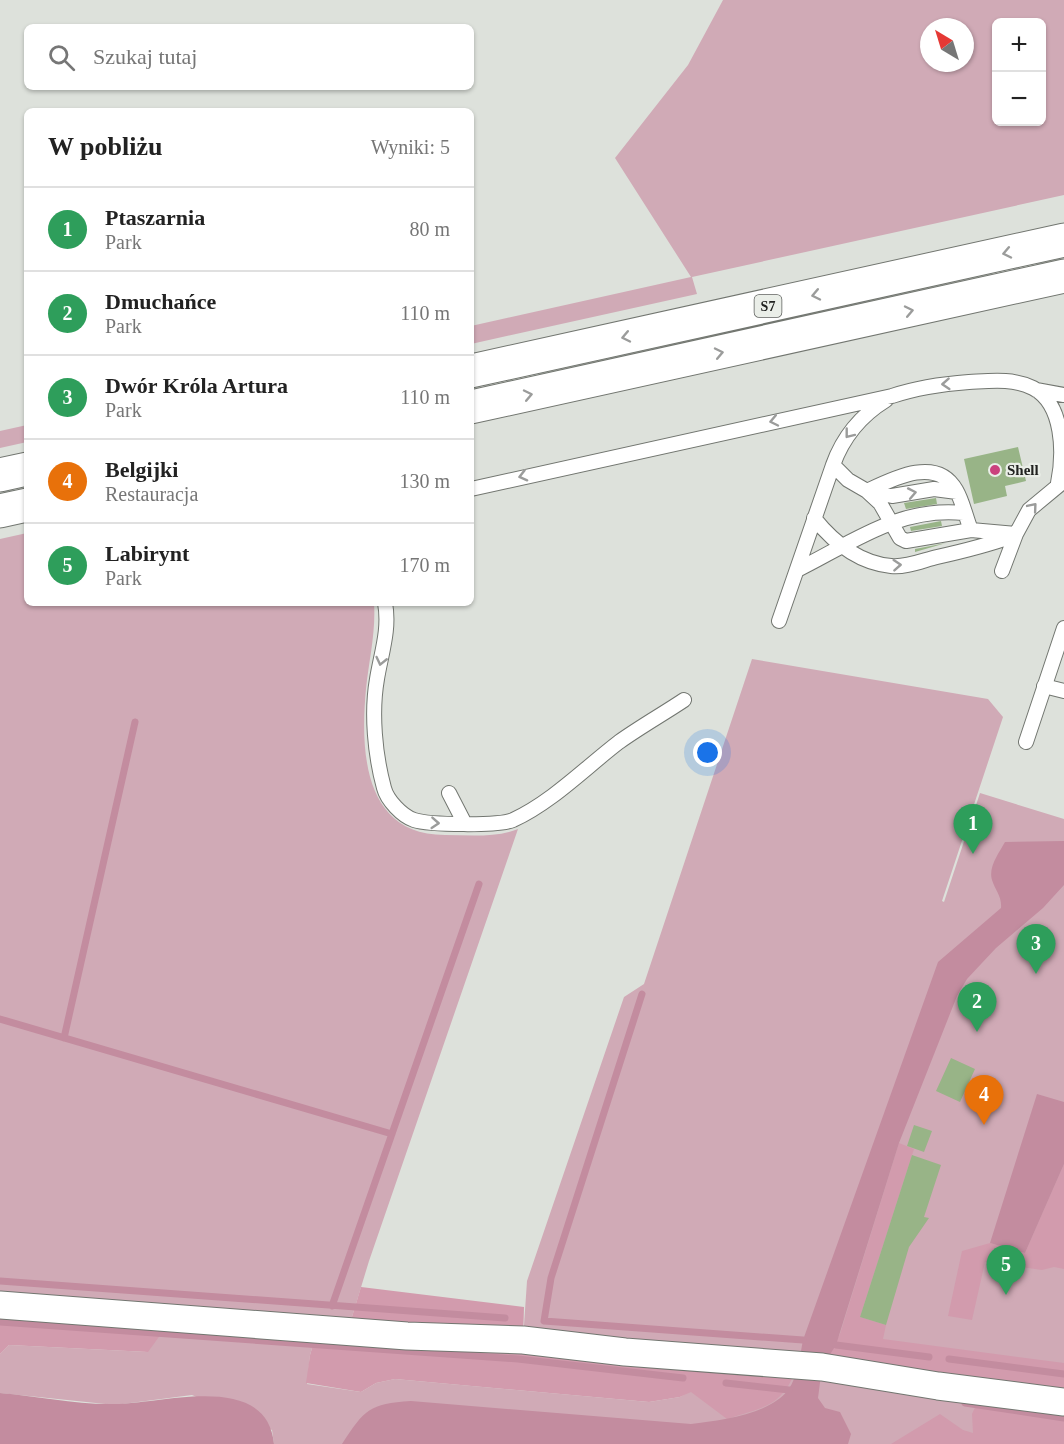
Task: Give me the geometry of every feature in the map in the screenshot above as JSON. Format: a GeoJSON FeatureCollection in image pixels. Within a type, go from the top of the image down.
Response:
{"type":"FeatureCollection","features":[{"type":"Feature","properties":{"kind":"highway","name":"S7"},"geometry":{"type":"LineString","coordinates":[[474,370],[1064,240]]}},
{"type":"Feature","properties":{"kind":"highway","name":"S7"},"geometry":{"type":"LineString","coordinates":[[474,406],[1064,276]]}},
{"type":"Feature","properties":{"kind":"highway"},"geometry":{"type":"LineString","coordinates":[[988,293],[1064,295]]}},
{"type":"Feature","properties":{"kind":"highway"},"geometry":{"type":"LineString","coordinates":[[0,475],[24,470]]}},
{"type":"Feature","properties":{"kind":"highway"},"geometry":{"type":"LineString","coordinates":[[0,512],[24,507]]}},
{"type":"Feature","properties":{"kind":"street"},"geometry":{"type":"LineString","coordinates":[[0,1305],[407,1336],[523,1340],[625,1352],[810,1366],[938,1386],[1064,1402]]}},
{"type":"Feature","properties":{"kind":"lane"},"geometry":{"type":"LineString","coordinates":[[474,488],[892,396],[922,386],[998,380],[1016,382],[1036,390],[1064,395]]}},
{"type":"Feature","properties":{"kind":"lane"},"geometry":{"type":"LineString","coordinates":[[1002,571],[1016,534],[1029,510],[1061,482],[1060,424],[1049,404],[1036,390]]}},
{"type":"Feature","properties":{"kind":"lane"},"geometry":{"type":"LineString","coordinates":[[780,621],[840,445],[866,413],[892,396]]}},
{"type":"Feature","properties":{"kind":"lane"},"geometry":{"type":"LineString","coordinates":[[833,465],[848,480],[867,491],[880,503],[900,538],[906,541],[971,530],[1016,534]]}},
{"type":"Feature","properties":{"kind":"lane"},"geometry":{"type":"LineString","coordinates":[[867,491],[898,477],[930,471],[948,479],[957,492],[971,530]]}},
{"type":"Feature","properties":{"kind":"lane"},"geometry":{"type":"LineString","coordinates":[[799,570],[891,522],[938,510],[964,513]]}},
{"type":"Feature","properties":{"kind":"lane"},"geometry":{"type":"LineString","coordinates":[[814,518],[828,536],[843,547],[863,559],[893,567],[984,547],[1016,534]]}},
{"type":"Feature","properties":{"kind":"lane"},"geometry":{"type":"LineString","coordinates":[[386,606],[387,614],[376,681],[375,721],[384,790],[395,806],[412,820],[431,824],[510,822],[531,811],[621,741],[684,700]]}},
{"type":"Feature","properties":{"kind":"lane"},"geometry":{"type":"LineString","coordinates":[[1026,742],[1064,628]]}},
{"type":"Feature","properties":{"kind":"lane"},"geometry":{"type":"LineString","coordinates":[[1044,686],[1064,691]]}},
{"type":"Feature","properties":{"kind":"lane"},"geometry":{"type":"LineString","coordinates":[[449,793],[465,824]]}},
{"type":"Feature","properties":{"kind":"shaded area"},"geometry":{"type":"Polygon","coordinates":[[[723,0],[1064,0],[1064,195],[692,277],[697,294],[474,343],[474,325],[691,277],[615,158],[688,65],[723,0]]]}},
{"type":"Feature","properties":{"kind":"shaded area"},"geometry":{"type":"Polygon","coordinates":[[[24,426],[24,443],[0,448],[0,431],[24,426]]]}},
{"type":"Feature","properties":{"kind":"shaded area"},"geometry":{"type":"Polygon","coordinates":[[[24,534],[24,606],[374,606],[364,713],[364,738],[373,786],[383,805],[398,821],[418,831],[445,835],[482,835],[500,834],[518,829],[369,1261],[348,1330],[318,1328],[310,1355],[307,1384],[361,1392],[376,1383],[395,1379],[649,1402],[680,1397],[691,1391],[770,1404],[523,1340],[527,1281],[624,997],[644,984],[752,659],[988,699],[1003,717],[942,901],[944,902],[980,793],[1064,819],[1064,1444],[274,1444],[272,1430],[192,1395],[115,1405],[0,1393],[0,1354],[9,1345],[148,1352],[0,1305],[0,539],[24,534]]]}},
{"type":"Feature","properties":{"kind":"shaded area"},"geometry":{"type":"Polygon","coordinates":[[[1064,841],[1064,885],[1043,908],[996,948],[967,979],[957,996],[899,1143],[836,1345],[822,1367],[818,1398],[825,1408],[840,1412],[851,1434],[848,1444],[342,1444],[369,1410],[397,1402],[411,1401],[691,1424],[716,1421],[757,1411],[780,1398],[794,1379],[803,1340],[938,962],[1001,908],[991,875],[995,860],[1005,842],[1064,841]]]}},
{"type":"Feature","properties":{"kind":"shaded area"},"geometry":{"type":"Polygon","coordinates":[[[1037,1094],[1064,1102],[1064,1164],[1025,1253],[990,1243],[1037,1094]]]}},
{"type":"Feature","properties":{"kind":"shaded area"},"geometry":{"type":"Polygon","coordinates":[[[899,1143],[914,1149],[860,1317],[886,1325],[883,1339],[1064,1363],[1064,1444],[891,1444],[940,1414],[963,1430],[973,1433],[972,1414],[982,1392],[822,1367],[840,1334],[899,1143]]]}},
{"type":"Feature","properties":{"kind":"shaded area"},"geometry":{"type":"Polygon","coordinates":[[[1064,1164],[1064,1269],[1054,1267],[1042,1270],[985,1262],[972,1320],[948,1316],[962,1251],[990,1243],[1025,1253],[1064,1164]]]}},
{"type":"Feature","properties":{"kind":"shaded area"},"geometry":{"type":"Polygon","coordinates":[[[361,1287],[524,1307],[523,1339],[798,1365],[786,1389],[772,1403],[727,1419],[691,1392],[680,1397],[649,1402],[395,1379],[376,1383],[361,1392],[306,1383],[310,1355],[318,1328],[348,1330],[361,1287]]]}},
{"type":"Feature","properties":{"kind":"shaded area"},"geometry":{"type":"Polygon","coordinates":[[[0,1305],[168,1317],[161,1334],[148,1352],[9,1345],[0,1354],[0,1305]]]}},
{"type":"Feature","properties":{"kind":"shaded area"},"geometry":{"type":"Polygon","coordinates":[[[0,1393],[101,1404],[209,1396],[233,1399],[253,1407],[267,1421],[274,1444],[0,1444],[0,1393]]]}},
{"type":"Feature","properties":{"kind":"building","name":"Shell"},"geometry":{"type":"Polygon","coordinates":[[[1018,447],[1026,481],[1005,486],[1007,496],[974,504],[964,459],[1018,447]]]}},
{"type":"Feature","properties":{"kind":"building"},"geometry":{"type":"Polygon","coordinates":[[[936,498],[937,504],[906,509],[904,503],[936,498]]]}},
{"type":"Feature","properties":{"kind":"building"},"geometry":{"type":"Polygon","coordinates":[[[941,521],[942,526],[911,531],[910,527],[941,521]]]}},
{"type":"Feature","properties":{"kind":"building"},"geometry":{"type":"Polygon","coordinates":[[[946,543],[915,552],[915,549],[946,543]]]}},
{"type":"Feature","properties":{"kind":"building"},"geometry":{"type":"Polygon","coordinates":[[[951,1058],[975,1069],[960,1102],[936,1091],[951,1058]]]}},
{"type":"Feature","properties":{"kind":"building"},"geometry":{"type":"Polygon","coordinates":[[[914,1125],[932,1131],[924,1152],[907,1146],[914,1125]]]}},
{"type":"Feature","properties":{"kind":"building"},"geometry":{"type":"Polygon","coordinates":[[[912,1155],[941,1165],[924,1217],[929,1218],[909,1247],[886,1325],[860,1317],[912,1155]]]}},
{"type":"Feature","properties":{"kind":"waterway"},"geometry":{"type":"LineString","coordinates":[[64,1038],[135,722]]}},
{"type":"Feature","properties":{"kind":"waterway"},"geometry":{"type":"LineString","coordinates":[[332,1306],[479,884]]}},
{"type":"Feature","properties":{"kind":"waterway"},"geometry":{"type":"LineString","coordinates":[[642,994],[551,1278],[544,1321],[803,1340]]}},
{"type":"Feature","properties":{"kind":"waterway"},"geometry":{"type":"LineString","coordinates":[[0,1019],[392,1134]]}},
{"type":"Feature","properties":{"kind":"waterway"},"geometry":{"type":"LineString","coordinates":[[0,1281],[505,1318]]}},
{"type":"Feature","properties":{"kind":"waterway"},"geometry":{"type":"LineString","coordinates":[[0,1322],[518,1359],[683,1378]]}},
{"type":"Feature","properties":{"kind":"waterway"},"geometry":{"type":"LineString","coordinates":[[836,1345],[929,1357]]}},
{"type":"Feature","properties":{"kind":"waterway"},"geometry":{"type":"LineString","coordinates":[[949,1359],[1064,1374]]}},
{"type":"Feature","properties":{"kind":"waterway"},"geometry":{"type":"LineString","coordinates":[[726,1383],[789,1390]]}},
{"type":"Feature","properties":{"kind":"waterway"},"geometry":{"type":"LineString","coordinates":[[965,1403],[1064,1418]]}},
{"type":"Feature","properties":{"kind":"place","name":"Shell"},"geometry":{"type":"Point","coordinates":[995,470]}},
{"type":"Feature","properties":{"kind":"place","name":"Ptaszarnia"},"geometry":{"type":"Point","coordinates":[973,854]}},
{"type":"Feature","properties":{"kind":"place","name":"Dwór Króla Artura"},"geometry":{"type":"Point","coordinates":[1036,974]}},
{"type":"Feature","properties":{"kind":"place","name":"Dmuchańce"},"geometry":{"type":"Point","coordinates":[977,1032]}},
{"type":"Feature","properties":{"kind":"place","name":"Belgijki"},"geometry":{"type":"Point","coordinates":[984,1125]}},
{"type":"Feature","properties":{"kind":"place","name":"Labirynt"},"geometry":{"type":"Point","coordinates":[1006,1295]}}]}
